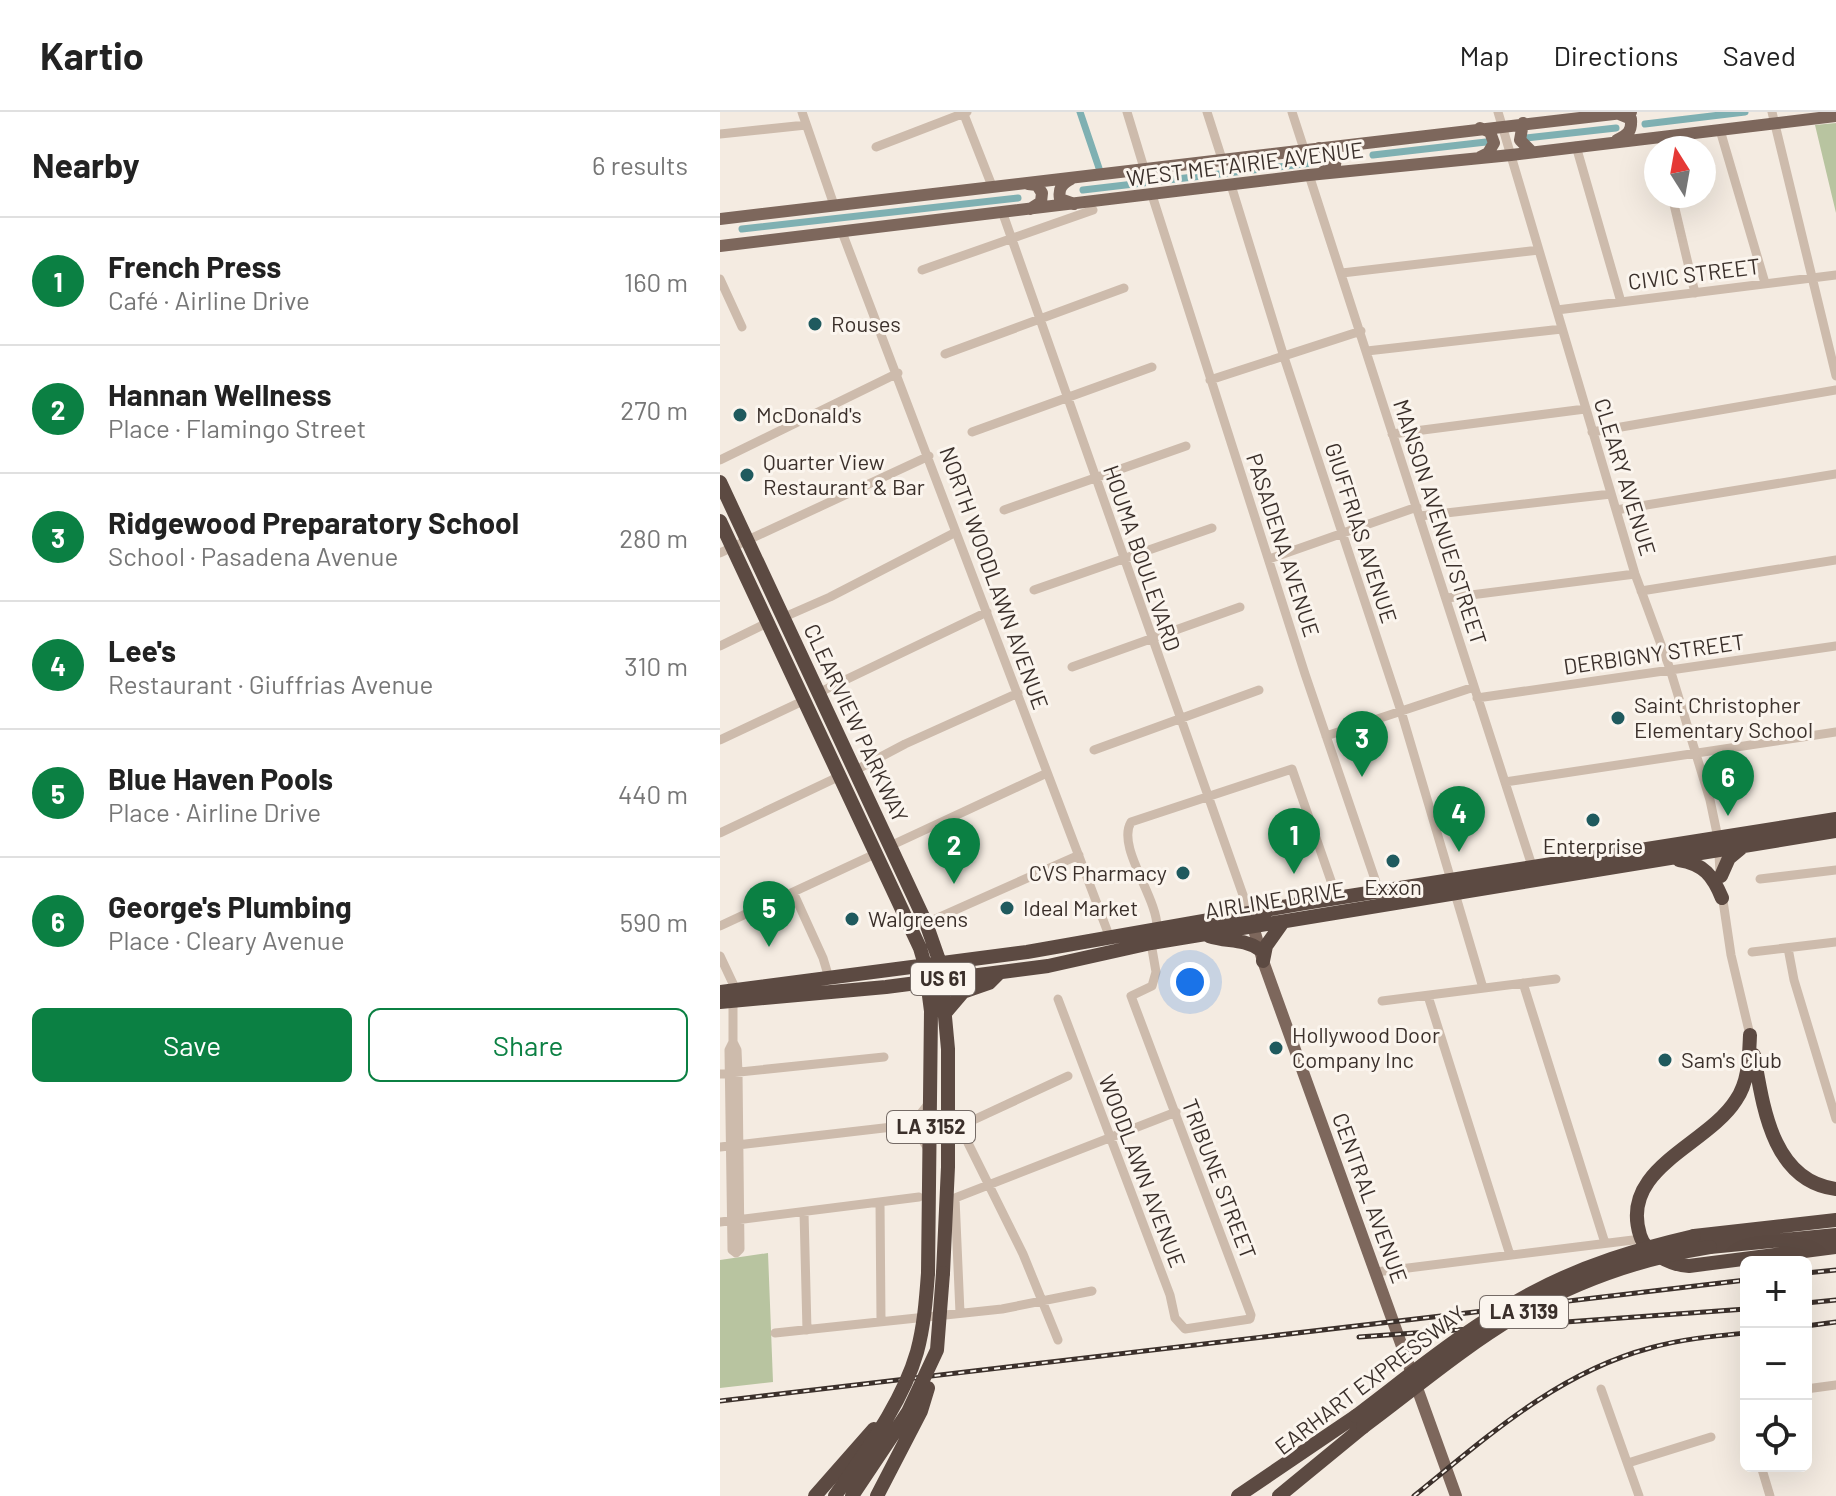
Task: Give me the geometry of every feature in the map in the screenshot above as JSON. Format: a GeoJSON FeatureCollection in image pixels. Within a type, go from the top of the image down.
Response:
{"type":"FeatureCollection","features":[{"type":"Feature","properties":{"kind":"highway","name":"CLEARVIEW PARKWAY"},"geometry":{"type":"LineString","coordinates":[[720,482],[733,547],[782,618],[838,777],[933,964]]}},
{"type":"Feature","properties":{"kind":"highway","name":"CLEARVIEW PARKWAY"},"geometry":{"type":"LineString","coordinates":[[720,521],[767,623],[854,771],[926,923],[935,980],[946,1012],[948,1110],[935,1273]]}},
{"type":"Feature","properties":{"kind":"highway","name":"AIRLINE DRIVE"},"geometry":{"type":"LineString","coordinates":[[1535,873],[1667,858],[1836,819]]}},
{"type":"Feature","properties":{"kind":"highway","name":"AIRLINE DRIVE"},"geometry":{"type":"LineString","coordinates":[[730,997],[829,978],[1027,952],[1157,928],[1251,920],[1283,922],[1380,898],[1719,844],[1745,846],[1836,831]]}},
{"type":"Feature","properties":{"kind":"highway"},"geometry":{"type":"LineString","coordinates":[[1721,876],[1729,858],[1745,846]]}},
{"type":"Feature","properties":{"kind":"highway"},"geometry":{"type":"LineString","coordinates":[[1667,858],[1696,864],[1706,870],[1722,898]]}},
{"type":"Feature","properties":{"kind":"highway","name":"AIRLINE DRIVE"},"geometry":{"type":"LineString","coordinates":[[720,992],[730,997],[935,980],[1048,966],[1205,934],[1337,898],[1380,898]]}},
{"type":"Feature","properties":{"kind":"highway"},"geometry":{"type":"LineString","coordinates":[[1205,934],[1227,942],[1248,942],[1261,955],[1283,922]]}},
{"type":"Feature","properties":{"kind":"highway"},"geometry":{"type":"LineString","coordinates":[[1101,954],[1105,944],[1115,937]]}},
{"type":"Feature","properties":{"kind":"highway"},"geometry":{"type":"LineString","coordinates":[[946,1012],[963,992],[989,983],[1000,972]]}},
{"type":"Feature","properties":{"kind":"highway","name":"LA 3152"},"geometry":{"type":"LineString","coordinates":[[852,1496],[908,1412],[937,1350],[931,1156],[931,1011],[935,980]]}},
{"type":"Feature","properties":{"kind":"highway"},"geometry":{"type":"LineString","coordinates":[[1750,1035],[1771,1133],[1785,1158],[1807,1178],[1836,1189]]}},
{"type":"Feature","properties":{"kind":"highway"},"geometry":{"type":"LineString","coordinates":[[1750,1035],[1745,1083],[1737,1099],[1695,1140],[1656,1171],[1641,1189],[1637,1208],[1641,1240],[1658,1255],[1689,1266],[1836,1247]]}},
{"type":"Feature","properties":{"kind":"highway","name":"EARHART EXPRESSWAY"},"geometry":{"type":"LineString","coordinates":[[1279,1496],[1360,1421],[1462,1336],[1532,1293],[1611,1258],[1694,1236],[1836,1220]]}},
{"type":"Feature","properties":{"kind":"highway","name":"EARHART EXPRESSWAY"},"geometry":{"type":"LineString","coordinates":[[1255,1496],[1491,1332],[1566,1290],[1638,1263],[1678,1252],[1836,1235]]}},
{"type":"Feature","properties":{"kind":"highway","name":"LA 3152"},"geometry":{"type":"LineString","coordinates":[[835,1496],[888,1414],[916,1354],[935,1273]]}},
{"type":"Feature","properties":{"kind":"highway"},"geometry":{"type":"LineString","coordinates":[[877,1496],[921,1411],[937,1350]]}},
{"type":"Feature","properties":{"kind":"highway"},"geometry":{"type":"LineString","coordinates":[[815,1496],[888,1414]]}},
{"type":"Feature","properties":{"kind":"highway"},"geometry":{"type":"LineString","coordinates":[[1238,1496],[1360,1421]]}},
{"type":"Feature","properties":{"kind":"main road","name":"WEST METAIRIE AVENUE"},"geometry":{"type":"LineString","coordinates":[[722,223],[834,205],[1587,114],[1631,112]]}},
{"type":"Feature","properties":{"kind":"main road"},"geometry":{"type":"LineString","coordinates":[[1614,141],[1626,136],[1632,128],[1631,119],[1617,113]]}},
{"type":"Feature","properties":{"kind":"main road","name":"WEST METAIRIE AVENUE"},"geometry":{"type":"LineString","coordinates":[[1691,136],[1773,118],[1836,116]]}},
{"type":"Feature","properties":{"kind":"main road"},"geometry":{"type":"LineString","coordinates":[[1523,123],[1520,140],[1532,152]]}},
{"type":"Feature","properties":{"kind":"main road"},"geometry":{"type":"LineString","coordinates":[[1477,158],[1488,153],[1494,143],[1490,132],[1480,128]]}},
{"type":"Feature","properties":{"kind":"main road","name":"WEST METAIRIE AVENUE"},"geometry":{"type":"LineString","coordinates":[[720,246],[1614,141],[1644,142]]}},
{"type":"Feature","properties":{"kind":"main road"},"geometry":{"type":"LineString","coordinates":[[1365,142],[1359,148],[1356,159],[1367,169]]}},
{"type":"Feature","properties":{"kind":"main road"},"geometry":{"type":"LineString","coordinates":[[1313,175],[1330,170],[1335,165],[1336,158],[1330,151],[1319,148]]}},
{"type":"Feature","properties":{"kind":"main road"},"geometry":{"type":"LineString","coordinates":[[1080,204],[1069,204],[1060,199],[1058,191],[1070,179],[1086,175]]}},
{"type":"Feature","properties":{"kind":"main road"},"geometry":{"type":"LineString","coordinates":[[1016,183],[1037,185],[1042,193],[1041,202],[1023,211]]}},
{"type":"Feature","properties":{"kind":"main road"},"geometry":{"type":"LineString","coordinates":[[722,223],[721,237],[737,244]]}},
{"type":"Feature","properties":{"kind":"main road","name":"CENTRAL AVENUE"},"geometry":{"type":"LineString","coordinates":[[1251,920],[1456,1496]]}},
{"type":"Feature","properties":{"kind":"street"},"geometry":{"type":"LineString","coordinates":[[802,112],[834,205]]}},
{"type":"Feature","properties":{"kind":"street"},"geometry":{"type":"LineString","coordinates":[[876,147],[965,112],[992,186]]}},
{"type":"Feature","properties":{"kind":"street"},"geometry":{"type":"LineString","coordinates":[[1127,112],[1144,168]]}},
{"type":"Feature","properties":{"kind":"street"},"geometry":{"type":"LineString","coordinates":[[1207,112],[1222,159]]}},
{"type":"Feature","properties":{"kind":"street"},"geometry":{"type":"LineString","coordinates":[[1292,112],[1304,149]]}},
{"type":"Feature","properties":{"kind":"street","name":"CLEARY AVENUE"},"geometry":{"type":"LineString","coordinates":[[1498,112],[1635,574],[1670,669],[1696,754],[1719,844],[1722,898],[1731,955],[1750,1035]]}},
{"type":"Feature","properties":{"kind":"street"},"geometry":{"type":"LineString","coordinates":[[1773,118],[1836,376]]}},
{"type":"Feature","properties":{"kind":"street"},"geometry":{"type":"LineString","coordinates":[[720,134],[806,125]]}},
{"type":"Feature","properties":{"kind":"street"},"geometry":{"type":"LineString","coordinates":[[1720,130],[1765,283]]}},
{"type":"Feature","properties":{"kind":"street"},"geometry":{"type":"LineString","coordinates":[[1576,146],[1621,302]]}},
{"type":"Feature","properties":{"kind":"street","name":"MANSON AVENUE/STREET"},"geometry":{"type":"LineString","coordinates":[[1313,175],[1392,434],[1535,873]]}},
{"type":"Feature","properties":{"kind":"street","name":"GIUFFRIAS AVENUE"},"geometry":{"type":"LineString","coordinates":[[1231,185],[1284,357],[1401,711],[1483,988]]}},
{"type":"Feature","properties":{"kind":"street","name":"PASADENA AVENUE"},"geometry":{"type":"LineString","coordinates":[[1152,195],[1380,898]]}},
{"type":"Feature","properties":{"kind":"street"},"geometry":{"type":"LineString","coordinates":[[1675,208],[1695,293]]}},
{"type":"Feature","properties":{"kind":"street"},"geometry":{"type":"LineString","coordinates":[[922,270],[1093,210]]}},
{"type":"Feature","properties":{"kind":"street","name":"HOUMA BOULEVARD"},"geometry":{"type":"LineString","coordinates":[[1003,214],[1251,920]]}},
{"type":"Feature","properties":{"kind":"street","name":"NORTH WOODLAWN AVENUE"},"geometry":{"type":"LineString","coordinates":[[842,232],[898,373],[1047,773],[1115,937]]}},
{"type":"Feature","properties":{"kind":"street"},"geometry":{"type":"LineString","coordinates":[[1342,273],[1539,250]]}},
{"type":"Feature","properties":{"kind":"street","name":"CIVIC STREET"},"geometry":{"type":"LineString","coordinates":[[1557,310],[1836,275]]}},
{"type":"Feature","properties":{"kind":"street"},"geometry":{"type":"LineString","coordinates":[[720,279],[742,327]]}},
{"type":"Feature","properties":{"kind":"street"},"geometry":{"type":"LineString","coordinates":[[945,354],[1124,288]]}},
{"type":"Feature","properties":{"kind":"street"},"geometry":{"type":"LineString","coordinates":[[1367,351],[1562,329]]}},
{"type":"Feature","properties":{"kind":"street"},"geometry":{"type":"LineString","coordinates":[[1210,380],[1361,331]]}},
{"type":"Feature","properties":{"kind":"street"},"geometry":{"type":"LineString","coordinates":[[972,432],[1152,367]]}},
{"type":"Feature","properties":{"kind":"street"},"geometry":{"type":"LineString","coordinates":[[720,460],[898,373]]}},
{"type":"Feature","properties":{"kind":"street"},"geometry":{"type":"LineString","coordinates":[[1592,432],[1836,390]]}},
{"type":"Feature","properties":{"kind":"street"},"geometry":{"type":"LineString","coordinates":[[1392,434],[1585,409]]}},
{"type":"Feature","properties":{"kind":"street"},"geometry":{"type":"LineString","coordinates":[[1004,510],[1186,446]]}},
{"type":"Feature","properties":{"kind":"street"},"geometry":{"type":"LineString","coordinates":[[733,547],[929,456]]}},
{"type":"Feature","properties":{"kind":"street"},"geometry":{"type":"LineString","coordinates":[[1616,510],[1836,474]]}},
{"type":"Feature","properties":{"kind":"street"},"geometry":{"type":"LineString","coordinates":[[1269,559],[1342,533],[1418,512],[1611,494]]}},
{"type":"Feature","properties":{"kind":"street"},"geometry":{"type":"LineString","coordinates":[[1034,590],[1212,528]]}},
{"type":"Feature","properties":{"kind":"street"},"geometry":{"type":"LineString","coordinates":[[782,618],[830,597],[956,532]]}},
{"type":"Feature","properties":{"kind":"street"},"geometry":{"type":"LineString","coordinates":[[1641,591],[1836,560]]}},
{"type":"Feature","properties":{"kind":"street"},"geometry":{"type":"LineString","coordinates":[[1447,598],[1635,574]]}},
{"type":"Feature","properties":{"kind":"street"},"geometry":{"type":"LineString","coordinates":[[1072,667],[1240,607]]}},
{"type":"Feature","properties":{"kind":"street"},"geometry":{"type":"LineString","coordinates":[[720,740],[811,701],[987,612]]}},
{"type":"Feature","properties":{"kind":"street"},"geometry":{"type":"LineString","coordinates":[[720,646],[767,623]]}},
{"type":"Feature","properties":{"kind":"street","name":"DERBIGNY STREET"},"geometry":{"type":"LineString","coordinates":[[1326,736],[1401,711],[1475,693],[1836,646]]}},
{"type":"Feature","properties":{"kind":"street"},"geometry":{"type":"LineString","coordinates":[[1094,750],[1259,690]]}},
{"type":"Feature","properties":{"kind":"street"},"geometry":{"type":"LineString","coordinates":[[854,771],[905,744],[1018,693]]}},
{"type":"Feature","properties":{"kind":"street"},"geometry":{"type":"LineString","coordinates":[[1505,782],[1836,732]]}},
{"type":"Feature","properties":{"kind":"street"},"geometry":{"type":"LineString","coordinates":[[1157,928],[1155,911],[1128,842],[1127,831],[1131,822],[1293,770],[1337,898]]}},
{"type":"Feature","properties":{"kind":"street"},"geometry":{"type":"LineString","coordinates":[[890,846],[1047,773]]}},
{"type":"Feature","properties":{"kind":"street"},"geometry":{"type":"LineString","coordinates":[[720,833],[838,777]]}},
{"type":"Feature","properties":{"kind":"street"},"geometry":{"type":"LineString","coordinates":[[720,926],[875,854]]}},
{"type":"Feature","properties":{"kind":"street"},"geometry":{"type":"LineString","coordinates":[[926,923],[1079,855]]}},
{"type":"Feature","properties":{"kind":"street"},"geometry":{"type":"LineString","coordinates":[[1760,879],[1836,870]]}},
{"type":"Feature","properties":{"kind":"street"},"geometry":{"type":"LineString","coordinates":[[793,892],[827,967],[829,978]]}},
{"type":"Feature","properties":{"kind":"street"},"geometry":{"type":"LineString","coordinates":[[1752,952],[1836,942]]}},
{"type":"Feature","properties":{"kind":"street","name":"TRIBUNE STREET"},"geometry":{"type":"LineString","coordinates":[[1151,943],[1156,972],[1152,986],[1131,996],[1251,1315],[1250,1319],[1210,1327]]}},
{"type":"Feature","properties":{"kind":"street"},"geometry":{"type":"LineString","coordinates":[[1788,948],[1794,980],[1836,1119]]}},
{"type":"Feature","properties":{"kind":"street"},"geometry":{"type":"LineString","coordinates":[[720,956],[730,997],[733,1042],[737,1050],[729,1073],[730,1146],[736,1221]]}},
{"type":"Feature","properties":{"kind":"street"},"geometry":{"type":"LineString","coordinates":[[1382,1001],[1556,979]]}},
{"type":"Feature","properties":{"kind":"street"},"geometry":{"type":"LineString","coordinates":[[1523,983],[1605,1243]]}},
{"type":"Feature","properties":{"kind":"street"},"geometry":{"type":"LineString","coordinates":[[1428,996],[1510,1255]]}},
{"type":"Feature","properties":{"kind":"street","name":"WOODLAWN AVENUE"},"geometry":{"type":"LineString","coordinates":[[1058,999],[1170,1295],[1175,1318],[1185,1329],[1210,1327]]}},
{"type":"Feature","properties":{"kind":"street"},"geometry":{"type":"LineString","coordinates":[[729,1073],[884,1057]]}},
{"type":"Feature","properties":{"kind":"street"},"geometry":{"type":"LineString","coordinates":[[961,1124],[1068,1076]]}},
{"type":"Feature","properties":{"kind":"street"},"geometry":{"type":"LineString","coordinates":[[730,1146],[901,1126],[915,1121],[931,1100]]}},
{"type":"Feature","properties":{"kind":"street"},"geometry":{"type":"LineString","coordinates":[[948,1110],[961,1124],[1045,1301],[1058,1340]]}},
{"type":"Feature","properties":{"kind":"street"},"geometry":{"type":"LineString","coordinates":[[960,1313],[955,1198],[1176,1112]]}},
{"type":"Feature","properties":{"kind":"street"},"geometry":{"type":"LineString","coordinates":[[901,1126],[920,1136],[931,1156]]}},
{"type":"Feature","properties":{"kind":"street"},"geometry":{"type":"LineString","coordinates":[[720,1222],[919,1197]]}},
{"type":"Feature","properties":{"kind":"street"},"geometry":{"type":"LineString","coordinates":[[880,1202],[881,1320]]}},
{"type":"Feature","properties":{"kind":"street"},"geometry":{"type":"LineString","coordinates":[[804,1212],[807,1330]]}},
{"type":"Feature","properties":{"kind":"street"},"geometry":{"type":"LineString","coordinates":[[1376,1272],[1633,1240]]}},
{"type":"Feature","properties":{"kind":"street"},"geometry":{"type":"LineString","coordinates":[[775,1333],[1002,1309],[1092,1291]]}},
{"type":"Feature","properties":{"kind":"street"},"geometry":{"type":"LineString","coordinates":[[1812,1389],[1836,1387]]}},
{"type":"Feature","properties":{"kind":"street"},"geometry":{"type":"LineString","coordinates":[[1601,1389],[1639,1496]]}},
{"type":"Feature","properties":{"kind":"street"},"geometry":{"type":"LineString","coordinates":[[1628,1463],[1711,1437]]}},
{"type":"Feature","properties":{"kind":"street"},"geometry":{"type":"LineString","coordinates":[[1763,1472],[1770,1496]]}},
{"type":"Feature","properties":{"kind":"green space"},"geometry":{"type":"Polygon","coordinates":[[[1836,123],[1836,213],[1815,125],[1836,123]]]}},
{"type":"Feature","properties":{"kind":"green space"},"geometry":{"type":"Polygon","coordinates":[[[768,1253],[773,1382],[720,1388],[720,1260],[768,1253]]]}},
{"type":"Feature","properties":{"kind":"waterway"},"geometry":{"type":"LineString","coordinates":[[1080,112],[1101,174]]}},
{"type":"Feature","properties":{"kind":"waterway"},"geometry":{"type":"LineString","coordinates":[[1645,124],[1745,112]]}},
{"type":"Feature","properties":{"kind":"waterway"},"geometry":{"type":"LineString","coordinates":[[1526,138],[1616,128]]}},
{"type":"Feature","properties":{"kind":"waterway"},"geometry":{"type":"LineString","coordinates":[[1373,155],[1486,142]]}},
{"type":"Feature","properties":{"kind":"waterway"},"geometry":{"type":"LineString","coordinates":[[1083,190],[1320,162]]}},
{"type":"Feature","properties":{"kind":"waterway"},"geometry":{"type":"LineString","coordinates":[[742,229],[1018,198]]}},
{"type":"Feature","properties":{"kind":"railway"},"geometry":{"type":"LineString","coordinates":[[1812,1272],[1836,1270]]}},
{"type":"Feature","properties":{"kind":"railway"},"geometry":{"type":"LineString","coordinates":[[720,1401],[1740,1281]]}},
{"type":"Feature","properties":{"kind":"railway"},"geometry":{"type":"LineString","coordinates":[[1812,1302],[1836,1300]]}},
{"type":"Feature","properties":{"kind":"railway"},"geometry":{"type":"LineString","coordinates":[[1359,1337],[1740,1309]]}},
{"type":"Feature","properties":{"kind":"railway"},"geometry":{"type":"LineString","coordinates":[[1812,1325],[1836,1322]]}},
{"type":"Feature","properties":{"kind":"railway"},"geometry":{"type":"LineString","coordinates":[[1414,1496],[1524,1409],[1584,1373],[1662,1345],[1740,1334]]}},
{"type":"Feature","properties":{"kind":"place","name":"Rouses"},"geometry":{"type":"Point","coordinates":[815,324]}},
{"type":"Feature","properties":{"kind":"place","name":"McDonald's"},"geometry":{"type":"Point","coordinates":[740,415]}},
{"type":"Feature","properties":{"kind":"place","name":"Quarter View Restaurant & Bar"},"geometry":{"type":"Point","coordinates":[747,475]}},
{"type":"Feature","properties":{"kind":"place","name":"Saint Christopher Elementary School"},"geometry":{"type":"Point","coordinates":[1618,718]}},
{"type":"Feature","properties":{"kind":"place","name":"Ridgewood Preparatory School"},"geometry":{"type":"Point","coordinates":[1362,777]}},
{"type":"Feature","properties":{"kind":"place","name":"George's Plumbing"},"geometry":{"type":"Point","coordinates":[1728,816]}},
{"type":"Feature","properties":{"kind":"place","name":"Enterprise"},"geometry":{"type":"Point","coordinates":[1593,820]}},
{"type":"Feature","properties":{"kind":"place","name":"Lee's"},"geometry":{"type":"Point","coordinates":[1459,852]}},
{"type":"Feature","properties":{"kind":"place","name":"Exxon"},"geometry":{"type":"Point","coordinates":[1393,861]}},
{"type":"Feature","properties":{"kind":"place","name":"CVS Pharmacy"},"geometry":{"type":"Point","coordinates":[1183,873]}},
{"type":"Feature","properties":{"kind":"place","name":"French Press"},"geometry":{"type":"Point","coordinates":[1294,874]}},
{"type":"Feature","properties":{"kind":"place","name":"Hannan Wellness"},"geometry":{"type":"Point","coordinates":[954,884]}},
{"type":"Feature","properties":{"kind":"place","name":"Ideal Market"},"geometry":{"type":"Point","coordinates":[1007,908]}},
{"type":"Feature","properties":{"kind":"place","name":"Walgreens"},"geometry":{"type":"Point","coordinates":[852,919]}},
{"type":"Feature","properties":{"kind":"place","name":"Blue Haven Pools"},"geometry":{"type":"Point","coordinates":[769,947]}},
{"type":"Feature","properties":{"kind":"place","name":"Hollywood Door Company Inc"},"geometry":{"type":"Point","coordinates":[1276,1048]}},
{"type":"Feature","properties":{"kind":"place","name":"Sam's Club"},"geometry":{"type":"Point","coordinates":[1665,1060]}}]}
